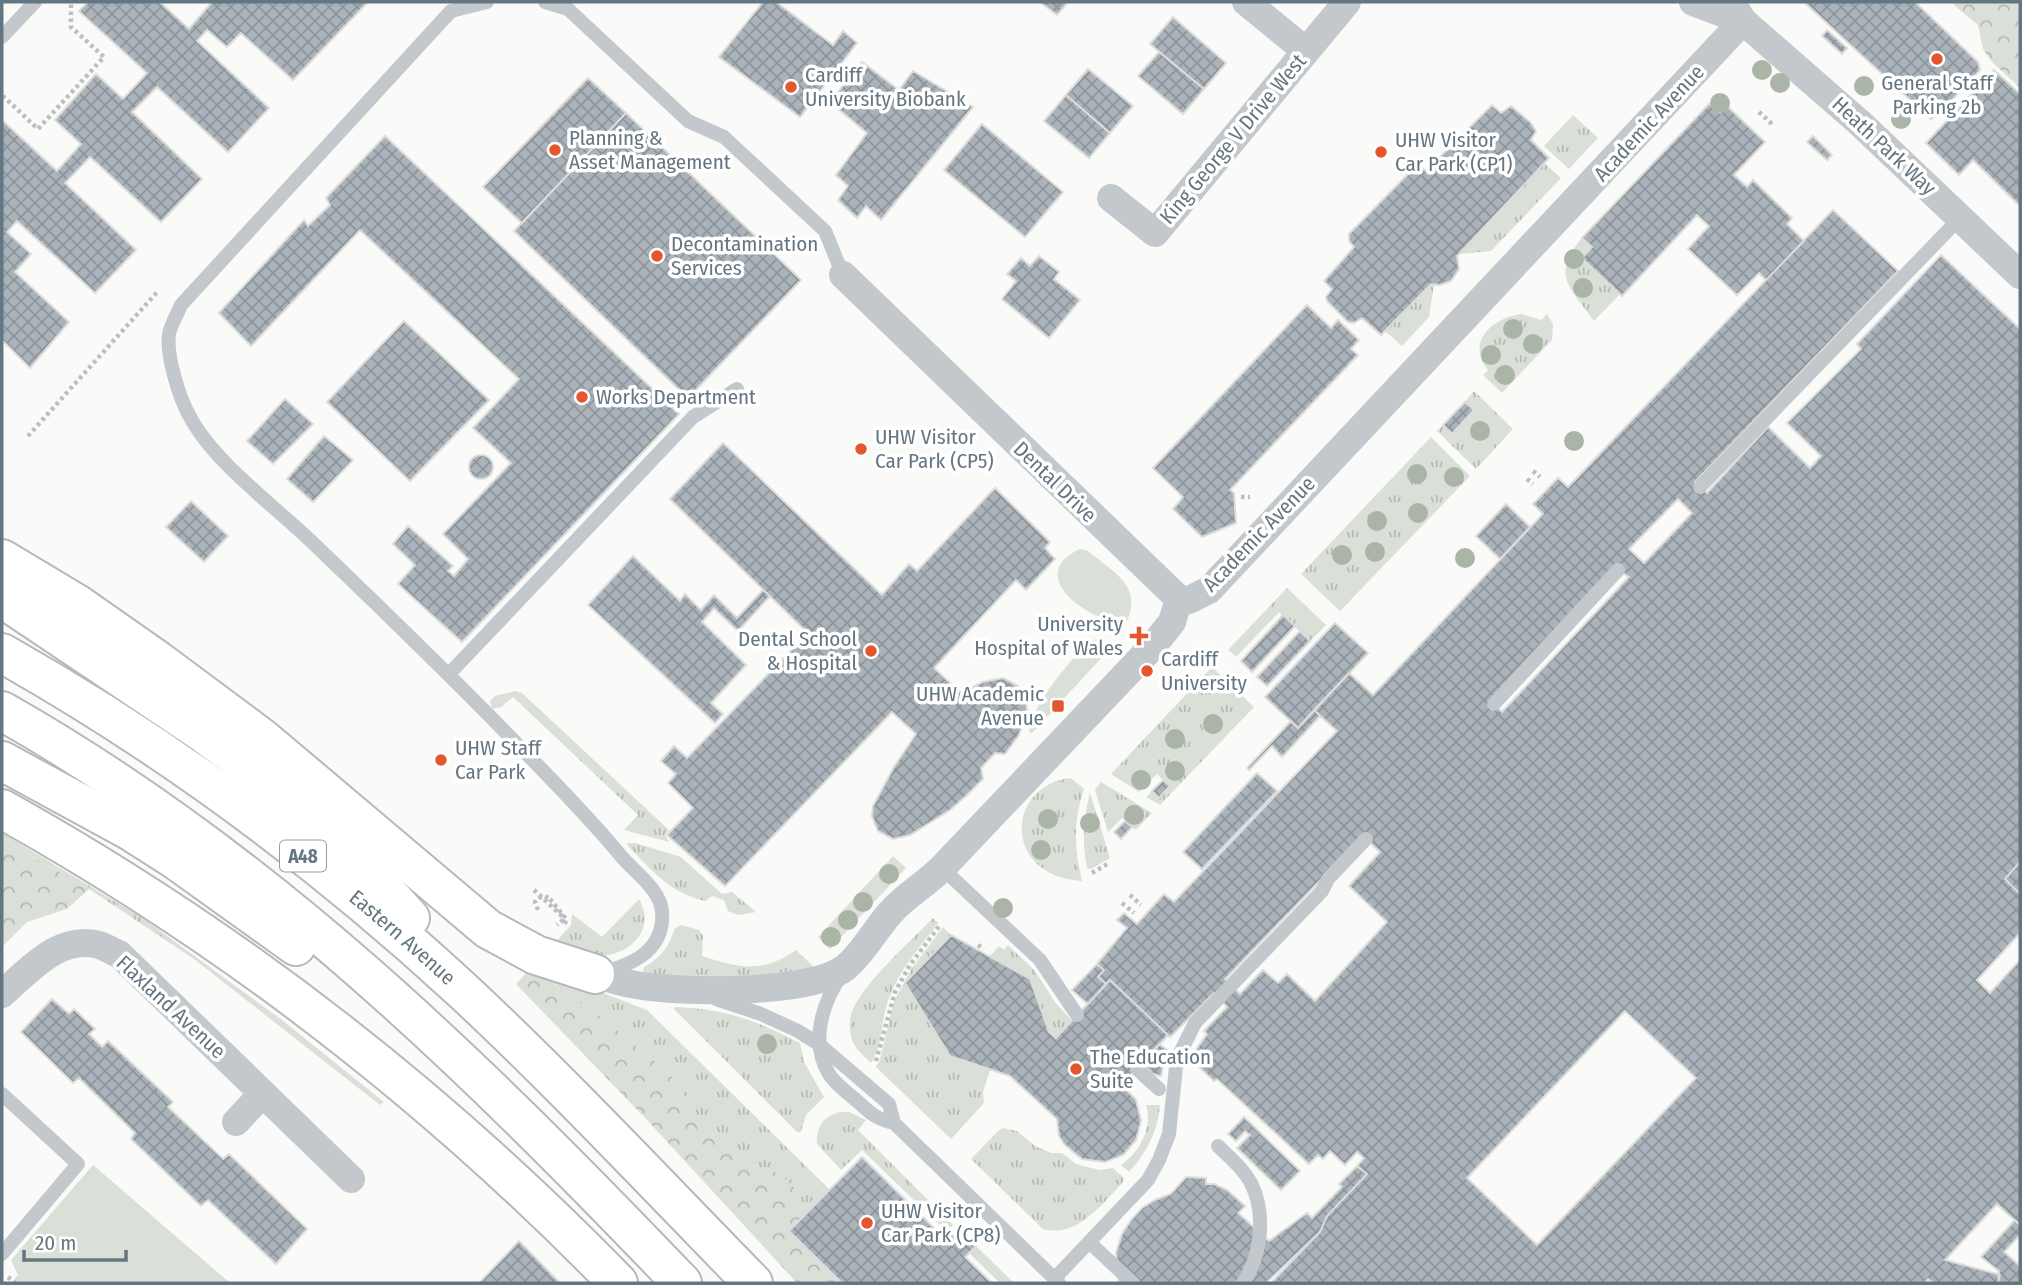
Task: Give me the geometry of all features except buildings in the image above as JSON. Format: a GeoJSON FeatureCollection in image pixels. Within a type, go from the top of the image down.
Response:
{"type":"FeatureCollection","features":[{"type":"Feature","properties":{"kind":"highway"},"geometry":{"type":"LineString","coordinates":[[2,559],[100,620],[263,739],[488,929],[536,955],[595,974]]}},
{"type":"Feature","properties":{"kind":"highway"},"geometry":{"type":"LineString","coordinates":[[2,598],[205,734],[311,814],[363,866],[574,1098]]}},
{"type":"Feature","properties":{"kind":"highway","name":"Eastern Avenue"},"geometry":{"type":"LineString","coordinates":[[2,653],[125,727],[287,843],[370,909],[461,990],[574,1098],[753,1283]]}},
{"type":"Feature","properties":{"kind":"highway","name":"A48"},"geometry":{"type":"LineString","coordinates":[[2,711],[173,820],[244,873],[411,1013],[538,1134],[682,1283]]}},
{"type":"Feature","properties":{"kind":"highway"},"geometry":{"type":"LineString","coordinates":[[2,761],[129,830],[176,860],[309,955],[538,1134]]}},
{"type":"Feature","properties":{"kind":"highway"},"geometry":{"type":"LineString","coordinates":[[2,809],[139,890],[279,985],[397,1078],[467,1139],[618,1283]]}},
{"type":"Feature","properties":{"kind":"street"},"geometry":{"type":"LineString","coordinates":[[1246,2],[1306,51]]}},
{"type":"Feature","properties":{"kind":"street","name":"King George V Drive West"},"geometry":{"type":"LineString","coordinates":[[1111,198],[1155,233],[1347,2]]}},
{"type":"Feature","properties":{"kind":"street","name":"Heath Park Way"},"geometry":{"type":"LineString","coordinates":[[1693,2],[1737,11],[2020,275]]}},
{"type":"Feature","properties":{"kind":"street","name":"Academic Avenue"},"geometry":{"type":"LineString","coordinates":[[846,968],[889,914],[910,892],[927,883],[942,868],[1158,640],[1172,622],[1179,600],[1189,600],[1209,590],[1737,11]]}},
{"type":"Feature","properties":{"kind":"street","name":"Dental Drive"},"geometry":{"type":"LineString","coordinates":[[844,275],[1179,600]]}},
{"type":"Feature","properties":{"kind":"street","name":"Flaxland Avenue"},"geometry":{"type":"LineString","coordinates":[[2,994],[61,947],[77,944],[98,945],[120,954],[351,1179]]}},
{"type":"Feature","properties":{"kind":"street"},"geometry":{"type":"LineString","coordinates":[[595,974],[636,985],[722,991],[773,988],[819,979],[846,968]]}},
{"type":"Feature","properties":{"kind":"street"},"geometry":{"type":"LineString","coordinates":[[236,1122],[262,1094]]}},
{"type":"Feature","properties":{"kind":"lane"},"geometry":{"type":"LineString","coordinates":[[2,37],[35,2]]}},
{"type":"Feature","properties":{"kind":"lane"},"geometry":{"type":"LineString","coordinates":[[486,2],[451,12],[181,304],[169,334],[172,366],[188,415],[213,451],[449,674],[597,827],[651,888],[662,908],[661,931],[649,953],[621,968],[595,974]]}},
{"type":"Feature","properties":{"kind":"lane"},"geometry":{"type":"LineString","coordinates":[[545,2],[568,9],[688,121],[724,137],[735,146],[825,231],[844,275]]}},
{"type":"Feature","properties":{"kind":"lane"},"geometry":{"type":"LineString","coordinates":[[1700,487],[1960,218]]}},
{"type":"Feature","properties":{"kind":"lane"},"geometry":{"type":"LineString","coordinates":[[449,674],[694,417],[737,389]]}},
{"type":"Feature","properties":{"kind":"lane"},"geometry":{"type":"LineString","coordinates":[[1494,704],[1618,570]]}},
{"type":"Feature","properties":{"kind":"lane"},"geometry":{"type":"LineString","coordinates":[[846,968],[829,993],[823,1009],[820,1045],[822,1060],[830,1077],[878,1120],[894,1123],[1056,1281],[1148,1180],[1159,1160],[1169,1134],[1176,1067],[1195,1023],[1322,891],[1328,879],[1366,839]]}},
{"type":"Feature","properties":{"kind":"lane"},"geometry":{"type":"LineString","coordinates":[[942,868],[1040,960],[1077,1015]]}},
{"type":"Feature","properties":{"kind":"lane"},"geometry":{"type":"LineString","coordinates":[[666,989],[737,1005],[798,1031],[820,1045]]}},
{"type":"Feature","properties":{"kind":"lane"},"geometry":{"type":"LineString","coordinates":[[1137,1069],[1159,1089]]}},
{"type":"Feature","properties":{"kind":"lane"},"geometry":{"type":"LineString","coordinates":[[2,1094],[78,1164],[2,1254]]}},
{"type":"Feature","properties":{"kind":"lane"},"geometry":{"type":"LineString","coordinates":[[1218,1146],[1250,1181],[1260,1211],[1258,1246],[1243,1283]]}},
{"type":"Feature","properties":{"kind":"lane"},"geometry":{"type":"LineString","coordinates":[[1089,1242],[1133,1283]]}},
{"type":"Feature","properties":{"kind":"path"},"geometry":{"type":"LineString","coordinates":[[2,97],[38,129],[104,57],[71,27],[71,2]]}},
{"type":"Feature","properties":{"kind":"path"},"geometry":{"type":"LineString","coordinates":[[1759,112],[1772,124]]}},
{"type":"Feature","properties":{"kind":"path"},"geometry":{"type":"LineString","coordinates":[[1533,471],[1540,477]]}},
{"type":"Feature","properties":{"kind":"path"},"geometry":{"type":"LineString","coordinates":[[1527,478],[1533,484]]}},
{"type":"Feature","properties":{"kind":"path"},"geometry":{"type":"LineString","coordinates":[[1241,497],[1250,497]]}},
{"type":"Feature","properties":{"kind":"path"},"geometry":{"type":"LineString","coordinates":[[1092,873],[1109,863]]}},
{"type":"Feature","properties":{"kind":"path"},"geometry":{"type":"LineString","coordinates":[[534,890],[563,915],[545,895],[538,898],[535,902],[538,910]]}},
{"type":"Feature","properties":{"kind":"path"},"geometry":{"type":"LineString","coordinates":[[1130,895],[1141,905]]}},
{"type":"Feature","properties":{"kind":"path"},"geometry":{"type":"LineString","coordinates":[[1122,903],[1133,913]]}},
{"type":"Feature","properties":{"kind":"path"},"geometry":{"type":"LineString","coordinates":[[870,1069],[877,1059],[895,992],[910,965],[940,925]]}},
{"type":"Feature","properties":{"kind":"path"},"geometry":{"type":"LineString","coordinates":[[958,1234],[967,1243]]}},
{"type":"Feature","properties":{"kind":"green space"},"geometry":{"type":"Polygon","coordinates":[[[1954,2],[2020,2],[2020,88],[1991,61],[1983,49],[1978,25],[1955,6],[1954,2]]]}},
{"type":"Feature","properties":{"kind":"green space"},"geometry":{"type":"Polygon","coordinates":[[[1573,115],[1598,138],[1569,169],[1544,146],[1573,115]]]}},
{"type":"Feature","properties":{"kind":"green space"},"geometry":{"type":"Polygon","coordinates":[[[1544,163],[1561,178],[1491,251],[1459,254],[1544,163]]]}},
{"type":"Feature","properties":{"kind":"green space"},"geometry":{"type":"Polygon","coordinates":[[[1582,238],[1592,247],[1582,258],[1620,294],[1594,321],[1571,290],[1565,272],[1572,251],[1582,238]]]}},
{"type":"Feature","properties":{"kind":"green space"},"geometry":{"type":"Polygon","coordinates":[[[1434,284],[1429,317],[1402,346],[1385,331],[1434,284]]]}},
{"type":"Feature","properties":{"kind":"green space"},"geometry":{"type":"Polygon","coordinates":[[[1522,314],[1541,320],[1547,314],[1553,324],[1552,340],[1502,393],[1483,375],[1488,370],[1482,360],[1481,341],[1485,333],[1501,320],[1522,314]]]}},
{"type":"Feature","properties":{"kind":"green space"},"geometry":{"type":"Polygon","coordinates":[[[1474,391],[1513,429],[1476,469],[1437,431],[1443,425],[1452,434],[1474,411],[1465,402],[1474,391]]]}},
{"type":"Feature","properties":{"kind":"green space"},"geometry":{"type":"Polygon","coordinates":[[[1431,437],[1470,476],[1340,611],[1301,574],[1431,437]]]}},
{"type":"Feature","properties":{"kind":"green space"},"geometry":{"type":"Polygon","coordinates":[[[1080,549],[1088,551],[1116,573],[1128,589],[1131,610],[1126,623],[1095,615],[1067,595],[1059,584],[1058,571],[1064,560],[1080,549]]]}},
{"type":"Feature","properties":{"kind":"green space"},"geometry":{"type":"Polygon","coordinates":[[[1287,588],[1326,625],[1310,641],[1279,612],[1236,657],[1228,650],[1287,588]]]}},
{"type":"Feature","properties":{"kind":"green space"},"geometry":{"type":"Polygon","coordinates":[[[1098,638],[1109,646],[1106,653],[1032,733],[1029,732],[1037,709],[1056,680],[1079,653],[1098,638]]]}},
{"type":"Feature","properties":{"kind":"green space"},"geometry":{"type":"Polygon","coordinates":[[[1212,667],[1254,707],[1160,805],[1146,797],[1152,791],[1159,798],[1170,787],[1157,774],[1139,792],[1111,774],[1212,667]]]}},
{"type":"Feature","properties":{"kind":"green space"},"geometry":{"type":"Polygon","coordinates":[[[515,691],[522,693],[669,830],[665,835],[669,842],[624,830],[638,815],[513,697],[501,707],[492,709],[490,701],[495,696],[515,691]]]}},
{"type":"Feature","properties":{"kind":"green space"},"geometry":{"type":"Polygon","coordinates":[[[1071,778],[1084,789],[1076,835],[1082,881],[1056,875],[1037,864],[1026,848],[1022,830],[1025,812],[1034,796],[1049,784],[1071,778]]]}},
{"type":"Feature","properties":{"kind":"green space"},"geometry":{"type":"Polygon","coordinates":[[[1101,782],[1152,813],[1136,830],[1122,818],[1108,832],[1095,790],[1101,782]]]}},
{"type":"Feature","properties":{"kind":"green space"},"geometry":{"type":"Polygon","coordinates":[[[1090,793],[1110,858],[1091,869],[1087,868],[1084,849],[1090,793]]]}},
{"type":"Feature","properties":{"kind":"green space"},"geometry":{"type":"Polygon","coordinates":[[[2,833],[144,919],[282,1020],[384,1102],[380,1105],[194,959],[89,889],[2,839],[2,833]]]}},
{"type":"Feature","properties":{"kind":"green space"},"geometry":{"type":"Polygon","coordinates":[[[2,839],[89,889],[67,909],[27,922],[2,947],[2,839]]]}},
{"type":"Feature","properties":{"kind":"green space"},"geometry":{"type":"Polygon","coordinates":[[[627,843],[681,857],[722,894],[732,892],[756,912],[738,915],[728,911],[724,900],[712,896],[705,901],[681,892],[654,872],[627,843]]]}},
{"type":"Feature","properties":{"kind":"green space"},"geometry":{"type":"Polygon","coordinates":[[[893,856],[906,868],[830,949],[818,937],[893,856]]]}},
{"type":"Feature","properties":{"kind":"green space"},"geometry":{"type":"Polygon","coordinates":[[[639,899],[645,921],[637,940],[629,947],[608,955],[596,956],[553,945],[571,925],[572,914],[602,937],[639,899]]]}},
{"type":"Feature","properties":{"kind":"green space"},"geometry":{"type":"Polygon","coordinates":[[[933,918],[938,923],[910,959],[893,988],[886,1006],[878,1048],[871,1063],[852,1041],[850,1018],[874,978],[933,918]]]}},
{"type":"Feature","properties":{"kind":"green space"},"geometry":{"type":"Polygon","coordinates":[[[681,925],[699,930],[703,936],[702,956],[750,967],[772,963],[796,950],[817,970],[761,981],[646,974],[644,967],[660,955],[675,928],[681,925]]]}},
{"type":"Feature","properties":{"kind":"green space"},"geometry":{"type":"Polygon","coordinates":[[[943,927],[951,935],[905,983],[950,1056],[990,1070],[983,1092],[984,1103],[951,1139],[876,1067],[894,1001],[912,968],[943,927]]]}},
{"type":"Feature","properties":{"kind":"green space"},"geometry":{"type":"Polygon","coordinates":[[[1008,945],[1035,971],[1055,1002],[1072,1021],[1056,1038],[1049,1032],[1030,979],[990,956],[999,946],[1004,950],[1008,945]]]}},
{"type":"Feature","properties":{"kind":"green space"},"geometry":{"type":"Polygon","coordinates":[[[533,966],[543,976],[586,1005],[669,1073],[708,1131],[731,1152],[753,1165],[781,1174],[799,1193],[806,1214],[789,1232],[842,1283],[797,1283],[648,1121],[516,984],[533,966]]]}},
{"type":"Feature","properties":{"kind":"green space"},"geometry":{"type":"Polygon","coordinates":[[[543,976],[585,986],[647,1010],[830,1190],[806,1214],[799,1193],[781,1175],[753,1165],[731,1152],[708,1131],[669,1073],[586,1005],[543,976]]]}},
{"type":"Feature","properties":{"kind":"green space"},"geometry":{"type":"Polygon","coordinates":[[[674,1009],[710,1010],[740,1017],[800,1043],[804,1062],[824,1097],[806,1115],[801,1132],[797,1132],[674,1009]]]}},
{"type":"Feature","properties":{"kind":"green space"},"geometry":{"type":"Polygon","coordinates":[[[1146,1105],[1160,1105],[1157,1124],[1146,1150],[1129,1172],[1121,1165],[1143,1140],[1148,1123],[1146,1105]]]}},
{"type":"Feature","properties":{"kind":"green space"},"geometry":{"type":"Polygon","coordinates":[[[849,1112],[866,1120],[858,1130],[953,1225],[947,1232],[862,1150],[841,1170],[817,1144],[822,1123],[829,1116],[849,1112]]]}},
{"type":"Feature","properties":{"kind":"green space"},"geometry":{"type":"Polygon","coordinates":[[[1003,1128],[1017,1131],[1035,1146],[1051,1153],[1062,1153],[1076,1164],[1099,1170],[1113,1168],[1124,1178],[1123,1182],[1098,1209],[1078,1224],[1067,1229],[1043,1229],[971,1159],[1003,1128]]]}},
{"type":"Feature","properties":{"kind":"green space"},"geometry":{"type":"Polygon","coordinates":[[[93,1165],[230,1283],[11,1283],[18,1275],[11,1260],[93,1165]]]}},
{"type":"Feature","properties":{"kind":"green space"},"geometry":{"type":"Polygon","coordinates":[[[976,1246],[1014,1283],[1000,1283],[969,1253],[976,1246]]]}},
{"type":"Feature","properties":{"kind":"place","name":"General Staff Parking 2b"},"geometry":{"type":"Point","coordinates":[1937,59]}},
{"type":"Feature","properties":{"kind":"place","name":"Cardiff University Biobank"},"geometry":{"type":"Point","coordinates":[791,87]}},
{"type":"Feature","properties":{"kind":"place","name":"Planning & Asset Management"},"geometry":{"type":"Point","coordinates":[555,150]}},
{"type":"Feature","properties":{"kind":"place","name":"UHW Visitor Car Park (CP1)"},"geometry":{"type":"Point","coordinates":[1381,152]}},
{"type":"Feature","properties":{"kind":"place","name":"Decontamination Services"},"geometry":{"type":"Point","coordinates":[657,256]}},
{"type":"Feature","properties":{"kind":"place","name":"Works Department"},"geometry":{"type":"Point","coordinates":[582,397]}},
{"type":"Feature","properties":{"kind":"place","name":"UHW Visitor Car Park (CP5)"},"geometry":{"type":"Point","coordinates":[861,449]}},
{"type":"Feature","properties":{"kind":"place","name":"University Hospital of Wales"},"geometry":{"type":"Point","coordinates":[1139,636]}},
{"type":"Feature","properties":{"kind":"place","name":"Dental School & Hospital"},"geometry":{"type":"Point","coordinates":[871,651]}},
{"type":"Feature","properties":{"kind":"place","name":"Cardiff University"},"geometry":{"type":"Point","coordinates":[1147,671]}},
{"type":"Feature","properties":{"kind":"place","name":"UHW Academic Avenue"},"geometry":{"type":"Point","coordinates":[1058,706]}},
{"type":"Feature","properties":{"kind":"place","name":"UHW Staff Car Park"},"geometry":{"type":"Point","coordinates":[441,760]}},
{"type":"Feature","properties":{"kind":"place","name":"The Education Suite"},"geometry":{"type":"Point","coordinates":[1076,1069]}},
{"type":"Feature","properties":{"kind":"place","name":"UHW Visitor Car Park (CP8)"},"geometry":{"type":"Point","coordinates":[867,1223]}}]}
